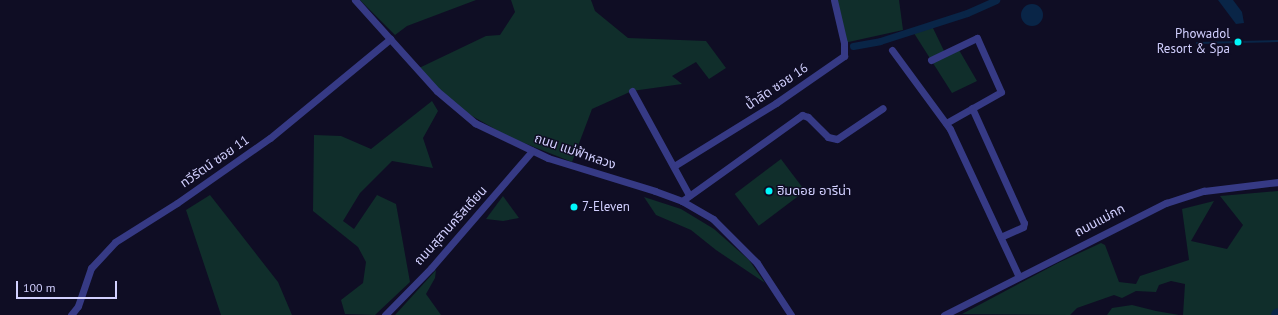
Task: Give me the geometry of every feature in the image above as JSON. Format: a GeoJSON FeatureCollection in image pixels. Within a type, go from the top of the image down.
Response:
{"type":"FeatureCollection","features":[{"type":"Feature","properties":{"kind":"street","name":"ถนน แม่ฟ้าหลวง"},"geometry":{"type":"LineString","coordinates":[[354,0],[437,92],[462,114],[488,130],[532,151],[682,201],[713,219],[745,249],[768,278],[791,315]]}},
{"type":"Feature","properties":{"kind":"street","name":"น้ำลัด ซอย 16"},"geometry":{"type":"LineString","coordinates":[[674,166],[776,103],[844,56],[844,43],[834,0]]}},
{"type":"Feature","properties":{"kind":"street"},"geometry":{"type":"LineString","coordinates":[[931,60],[977,38],[1001,92],[946,123]]}},
{"type":"Feature","properties":{"kind":"street","name":"ทวีรัตน์ ซอย 11"},"geometry":{"type":"LineString","coordinates":[[71,315],[78,306],[91,268],[115,242],[177,203],[270,138],[390,39]]}},
{"type":"Feature","properties":{"kind":"street"},"geometry":{"type":"LineString","coordinates":[[892,50],[946,123],[1019,277]]}},
{"type":"Feature","properties":{"kind":"street"},"geometry":{"type":"LineString","coordinates":[[632,90],[689,195]]}},
{"type":"Feature","properties":{"kind":"street"},"geometry":{"type":"LineString","coordinates":[[682,201],[802,115],[808,117],[828,137],[837,139],[883,108]]}},
{"type":"Feature","properties":{"kind":"street"},"geometry":{"type":"LineString","coordinates":[[972,108],[1024,223],[1023,227],[1000,237]]}},
{"type":"Feature","properties":{"kind":"street","name":"ถนนสุสานคริสเตียน"},"geometry":{"type":"LineString","coordinates":[[385,315],[431,268],[532,151]]}},
{"type":"Feature","properties":{"kind":"street","name":"ถนนแม่กก"},"geometry":{"type":"LineString","coordinates":[[944,315],[1137,215],[1171,201],[1204,190],[1278,182]]}},
{"type":"Feature","properties":{"kind":"green space"},"geometry":{"type":"Polygon","coordinates":[[[360,0],[476,0],[407,26],[395,35],[360,0]]]}},
{"type":"Feature","properties":{"kind":"green space"},"geometry":{"type":"Polygon","coordinates":[[[511,0],[591,0],[595,11],[628,38],[706,41],[726,68],[709,79],[696,62],[672,76],[682,84],[632,91],[592,109],[572,162],[509,137],[465,112],[417,69],[486,36],[500,35],[515,12],[511,0]]]}},
{"type":"Feature","properties":{"kind":"green space"},"geometry":{"type":"Polygon","coordinates":[[[834,0],[899,0],[903,30],[844,43],[834,0]]]}},
{"type":"Feature","properties":{"kind":"green space"},"geometry":{"type":"Polygon","coordinates":[[[931,24],[946,55],[959,50],[977,81],[952,93],[912,30],[931,24]]]}},
{"type":"Feature","properties":{"kind":"green space"},"geometry":{"type":"Polygon","coordinates":[[[432,101],[438,111],[423,138],[433,168],[392,161],[360,193],[343,221],[354,229],[377,195],[396,204],[410,282],[375,315],[345,314],[341,300],[363,283],[366,262],[358,247],[313,211],[314,135],[341,136],[371,149],[432,101]]]}},
{"type":"Feature","properties":{"kind":"green space","name":"ฮิมดอย อารีน่า"},"geometry":{"type":"Polygon","coordinates":[[[781,159],[805,191],[759,226],[735,194],[781,159]]]}},
{"type":"Feature","properties":{"kind":"green space"},"geometry":{"type":"Polygon","coordinates":[[[1278,191],[1278,315],[1183,315],[1185,284],[1171,281],[1159,285],[1156,292],[1136,291],[1122,298],[1114,295],[1077,308],[1070,315],[962,314],[1058,263],[1101,243],[1105,245],[1119,282],[1136,284],[1140,276],[1189,260],[1182,209],[1214,201],[1191,241],[1227,249],[1243,225],[1220,196],[1278,191]]]}},
{"type":"Feature","properties":{"kind":"green space"},"geometry":{"type":"Polygon","coordinates":[[[210,195],[278,282],[292,315],[221,315],[186,210],[210,195]]]}},
{"type":"Feature","properties":{"kind":"green space"},"geometry":{"type":"Polygon","coordinates":[[[503,196],[519,218],[503,221],[486,219],[503,196]]]}},
{"type":"Feature","properties":{"kind":"green space"},"geometry":{"type":"Polygon","coordinates":[[[644,197],[681,209],[714,229],[749,260],[765,283],[716,250],[691,230],[656,215],[644,197]]]}},
{"type":"Feature","properties":{"kind":"green space"},"geometry":{"type":"Polygon","coordinates":[[[436,270],[435,278],[426,294],[441,315],[395,315],[436,270]]]}},
{"type":"Feature","properties":{"kind":"green space"},"geometry":{"type":"Polygon","coordinates":[[[1132,305],[1179,315],[1107,315],[1112,308],[1132,305]]]}},
{"type":"Feature","properties":{"kind":"water"},"geometry":{"type":"Polygon","coordinates":[[[1218,0],[1233,0],[1242,12],[1244,23],[1236,24],[1218,0]]]}},
{"type":"Feature","properties":{"kind":"water"},"geometry":{"type":"Polygon","coordinates":[[[1032,4],[1040,7],[1043,15],[1040,23],[1032,26],[1024,23],[1021,15],[1024,7],[1032,4]]]}},
{"type":"Feature","properties":{"kind":"waterway"},"geometry":{"type":"LineString","coordinates":[[853,46],[880,41],[967,13],[996,0]]}},
{"type":"Feature","properties":{"kind":"waterway"},"geometry":{"type":"LineString","coordinates":[[1197,43],[1278,41]]}},
{"type":"Feature","properties":{"kind":"place","name":"Phowadol Resort & Spa"},"geometry":{"type":"Point","coordinates":[1238,42]}},
{"type":"Feature","properties":{"kind":"place","name":"ฮิมดอย อารีน่า"},"geometry":{"type":"Point","coordinates":[769,191]}},
{"type":"Feature","properties":{"kind":"place","name":"7-Eleven"},"geometry":{"type":"Point","coordinates":[574,207]}}]}
